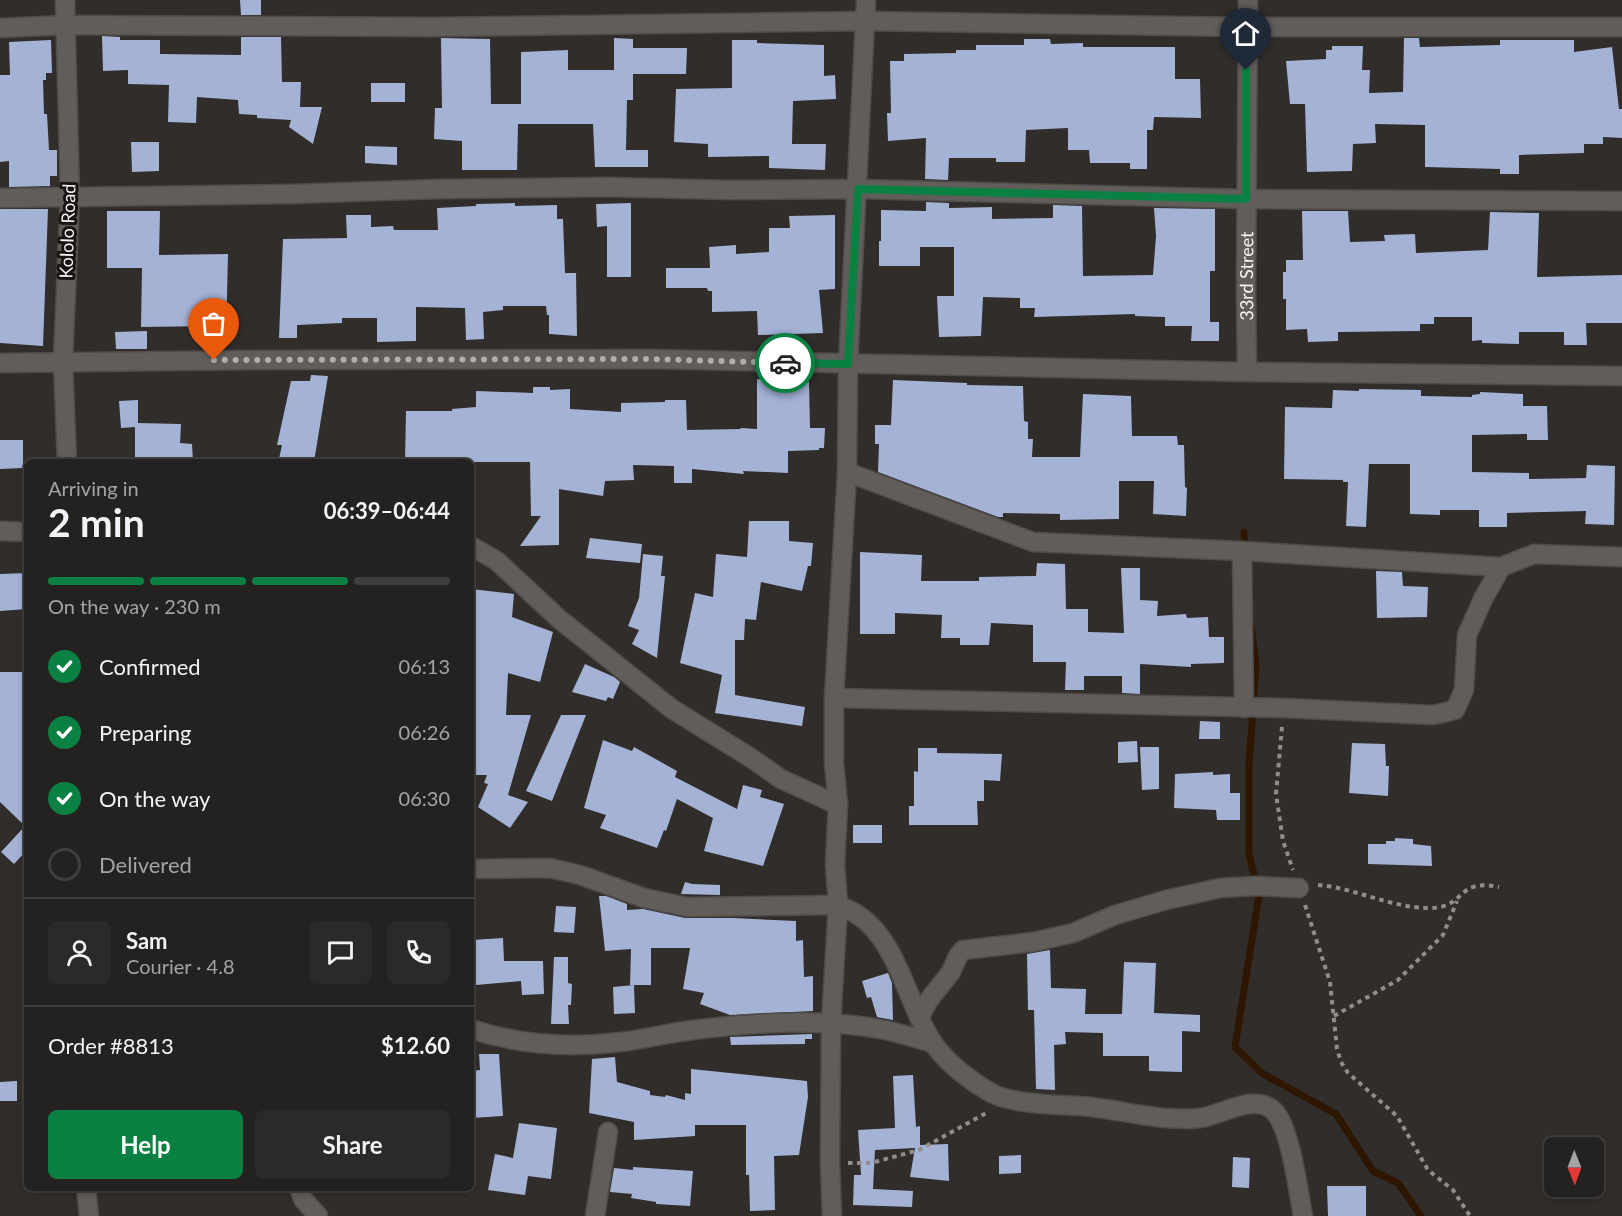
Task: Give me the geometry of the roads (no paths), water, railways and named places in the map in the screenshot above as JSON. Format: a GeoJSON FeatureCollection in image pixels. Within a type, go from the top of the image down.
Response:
{"type":"FeatureCollection","features":[{"type":"Feature","properties":{"kind":"street","name":"Kololo Road"},"geometry":{"type":"LineString","coordinates":[[65,0],[70,196],[63,362],[67,459]]}},
{"type":"Feature","properties":{"kind":"street"},"geometry":{"type":"LineString","coordinates":[[832,1216],[831,1023],[837,905],[835,864],[838,805],[834,763],[834,698],[847,472],[848,364],[866,0]]}},
{"type":"Feature","properties":{"kind":"street","name":"33rd Street"},"geometry":{"type":"LineString","coordinates":[[1247,372],[1246,27],[1248,0]]}},
{"type":"Feature","properties":{"kind":"street"},"geometry":{"type":"LineString","coordinates":[[0,28],[65,25],[430,27],[865,21],[1246,27],[1622,27]]}},
{"type":"Feature","properties":{"kind":"street"},"geometry":{"type":"LineString","coordinates":[[0,198],[291,194],[451,188],[606,188],[858,189],[1246,199],[1622,201]]}},
{"type":"Feature","properties":{"kind":"street"},"geometry":{"type":"LineString","coordinates":[[0,363],[650,359],[1247,372],[1622,376]]}},
{"type":"Feature","properties":{"kind":"street"},"geometry":{"type":"LineString","coordinates":[[847,472],[1033,542],[1242,551],[1501,567],[1534,554],[1622,557]]}},
{"type":"Feature","properties":{"kind":"street"},"geometry":{"type":"LineString","coordinates":[[0,531],[24,532]]}},
{"type":"Feature","properties":{"kind":"street"},"geometry":{"type":"LineString","coordinates":[[474,548],[497,561],[558,618],[672,709],[752,758],[781,779],[838,805]]}},
{"type":"Feature","properties":{"kind":"street"},"geometry":{"type":"LineString","coordinates":[[1242,551],[1244,708]]}},
{"type":"Feature","properties":{"kind":"street"},"geometry":{"type":"LineString","coordinates":[[834,698],[1284,708],[1433,715],[1455,710],[1464,690],[1467,635],[1501,567]]}},
{"type":"Feature","properties":{"kind":"street"},"geometry":{"type":"LineString","coordinates":[[474,869],[550,868],[580,875],[644,898],[687,907],[837,905],[859,915],[876,932],[899,969],[919,1018],[933,1043],[966,1077],[991,1093],[1019,1101],[1182,1119],[1202,1118],[1233,1107],[1258,1105],[1273,1111],[1283,1127],[1292,1156],[1303,1216]]}},
{"type":"Feature","properties":{"kind":"street"},"geometry":{"type":"LineString","coordinates":[[919,1018],[928,1001],[951,972],[963,950],[1033,942],[1073,933],[1115,915],[1166,900],[1220,888],[1256,886],[1299,888]]}},
{"type":"Feature","properties":{"kind":"street"},"geometry":{"type":"LineString","coordinates":[[474,1030],[530,1043],[581,1045],[621,1042],[705,1029],[764,1024],[831,1023],[886,1030],[933,1043]]}},
{"type":"Feature","properties":{"kind":"street"},"geometry":{"type":"LineString","coordinates":[[595,1216],[608,1132]]}},
{"type":"Feature","properties":{"kind":"street"},"geometry":{"type":"LineString","coordinates":[[86,1191],[89,1216]]}},
{"type":"Feature","properties":{"kind":"street"},"geometry":{"type":"LineString","coordinates":[[300,1191],[303,1199],[318,1216]]}},
{"type":"Feature","properties":{"kind":"waterway"},"geometry":{"type":"LineString","coordinates":[[1244,532],[1245,551]]}},
{"type":"Feature","properties":{"kind":"waterway"},"geometry":{"type":"LineString","coordinates":[[1251,627],[1256,665],[1249,766],[1249,854],[1259,895],[1235,1047],[1263,1074],[1336,1114],[1373,1171],[1398,1183],[1421,1216]]}}]}
